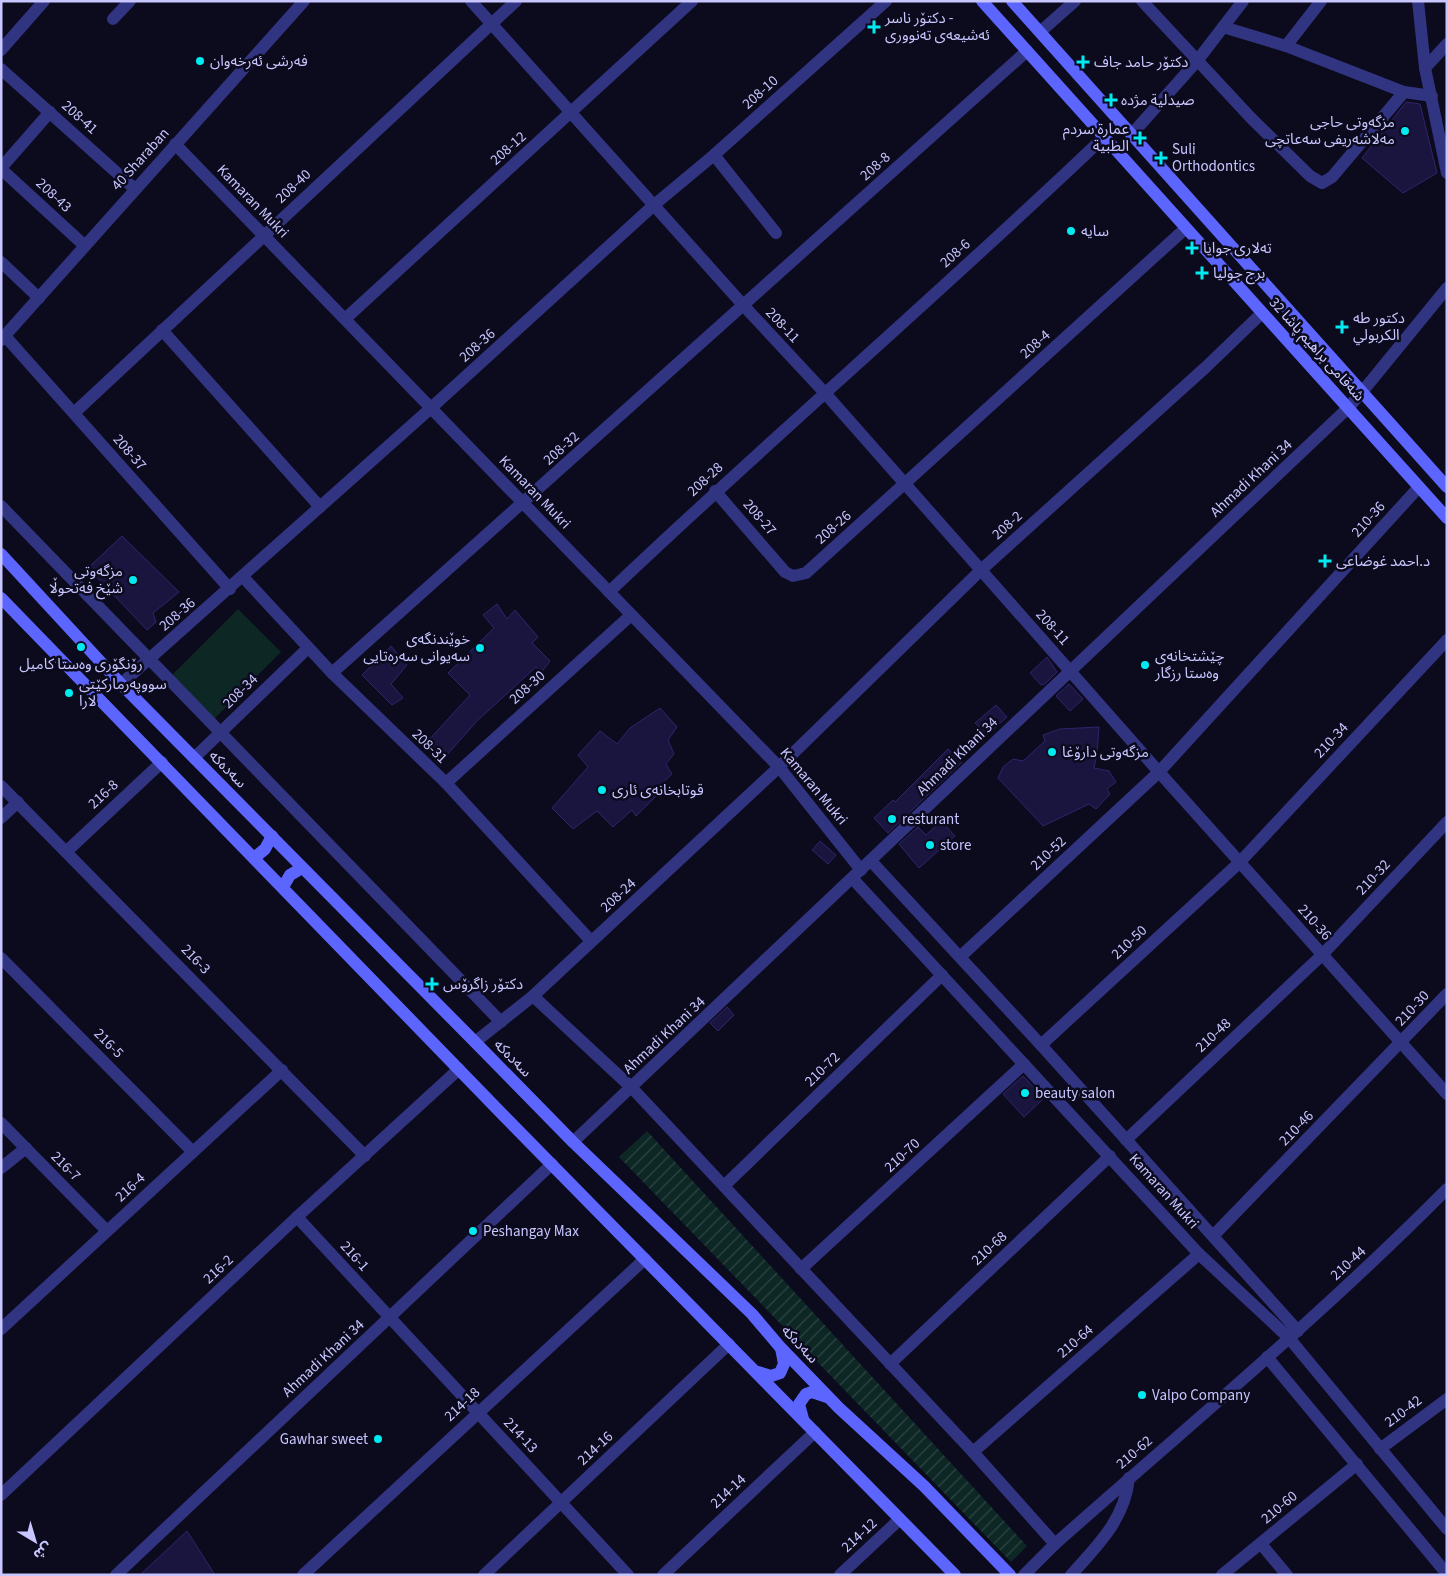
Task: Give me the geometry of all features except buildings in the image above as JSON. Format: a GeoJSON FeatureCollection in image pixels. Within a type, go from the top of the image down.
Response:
{"type":"FeatureCollection","features":[{"type":"Feature","properties":{"kind":"main road","name":"شەقامی براهیم پاشا 32"},"geometry":{"type":"LineString","coordinates":[[982,1],[1106,136],[1186,228],[1447,518]]}},
{"type":"Feature","properties":{"kind":"main road","name":"شەقامی براهیم پاشا 32"},"geometry":{"type":"LineString","coordinates":[[1012,1],[1447,487]]}},
{"type":"Feature","properties":{"kind":"main road","name":"سەدەکە"},"geometry":{"type":"LineString","coordinates":[[1,554],[121,684],[302,868],[573,1142],[752,1314],[780,1348],[829,1398],[924,1486],[1010,1575]]}},
{"type":"Feature","properties":{"kind":"main road"},"geometry":{"type":"LineString","coordinates":[[1,598],[955,1575]]}},
{"type":"Feature","properties":{"kind":"main road"},"geometry":{"type":"LineString","coordinates":[[254,858],[265,849],[272,836]]}},
{"type":"Feature","properties":{"kind":"main road"},"geometry":{"type":"LineString","coordinates":[[283,887],[290,875],[302,868]]}},
{"type":"Feature","properties":{"kind":"main road"},"geometry":{"type":"LineString","coordinates":[[756,1371],[771,1376],[780,1373],[784,1364],[780,1348]]}},
{"type":"Feature","properties":{"kind":"main road"},"geometry":{"type":"LineString","coordinates":[[803,1421],[799,1404],[806,1394],[812,1392],[829,1398]]}},
{"type":"Feature","properties":{"kind":"street"},"geometry":{"type":"LineString","coordinates":[[1,50],[44,1]]}},
{"type":"Feature","properties":{"kind":"street"},"geometry":{"type":"LineString","coordinates":[[113,20],[130,1]]}},
{"type":"Feature","properties":{"kind":"street","name":"40 Sharaban"},"geometry":{"type":"LineString","coordinates":[[3,338],[304,1]]}},
{"type":"Feature","properties":{"kind":"street","name":"208-11"},"geometry":{"type":"LineString","coordinates":[[471,1],[744,306],[824,392],[1070,671]]}},
{"type":"Feature","properties":{"kind":"street","name":"208-40"},"geometry":{"type":"LineString","coordinates":[[74,413],[516,1]]}},
{"type":"Feature","properties":{"kind":"street","name":"208-12"},"geometry":{"type":"LineString","coordinates":[[345,319],[692,1]]}},
{"type":"Feature","properties":{"kind":"street","name":"208-10"},"geometry":{"type":"LineString","coordinates":[[654,205],[714,155],[886,1]]}},
{"type":"Feature","properties":{"kind":"street"},"geometry":{"type":"LineString","coordinates":[[1040,32],[1075,1]]}},
{"type":"Feature","properties":{"kind":"street"},"geometry":{"type":"LineString","coordinates":[[1142,1],[1197,62],[1310,176],[1322,183],[1332,177],[1404,92]]}},
{"type":"Feature","properties":{"kind":"street"},"geometry":{"type":"LineString","coordinates":[[1132,134],[1197,62],[1243,1]]}},
{"type":"Feature","properties":{"kind":"street"},"geometry":{"type":"LineString","coordinates":[[1286,46],[1321,1]]}},
{"type":"Feature","properties":{"kind":"street"},"geometry":{"type":"LineString","coordinates":[[1418,1],[1425,68],[1447,173]]}},
{"type":"Feature","properties":{"kind":"street"},"geometry":{"type":"LineString","coordinates":[[1223,27],[1286,46],[1404,92],[1432,96]]}},
{"type":"Feature","properties":{"kind":"street"},"geometry":{"type":"LineString","coordinates":[[1425,68],[1447,44]]}},
{"type":"Feature","properties":{"kind":"street","name":"208-8"},"geometry":{"type":"LineString","coordinates":[[744,306],[1027,51]]}},
{"type":"Feature","properties":{"kind":"street","name":"208-41"},"geometry":{"type":"LineString","coordinates":[[1,69],[135,189]]}},
{"type":"Feature","properties":{"kind":"street","name":"208-43"},"geometry":{"type":"LineString","coordinates":[[50,112],[1,168],[85,246]]}},
{"type":"Feature","properties":{"kind":"street","name":"208-6"},"geometry":{"type":"LineString","coordinates":[[824,392],[1106,136]]}},
{"type":"Feature","properties":{"kind":"street","name":"Kamaran Mukri"},"geometry":{"type":"LineString","coordinates":[[175,144],[609,592],[630,616],[779,767],[862,870],[942,975],[1199,1254],[1293,1335]]}},
{"type":"Feature","properties":{"kind":"street"},"geometry":{"type":"LineString","coordinates":[[714,155],[776,233]]}},
{"type":"Feature","properties":{"kind":"street","name":"208-36"},"geometry":{"type":"LineString","coordinates":[[121,684],[243,578],[654,205]]}},
{"type":"Feature","properties":{"kind":"street","name":"208-4"},"geometry":{"type":"LineString","coordinates":[[906,484],[1186,228]]}},
{"type":"Feature","properties":{"kind":"street"},"geometry":{"type":"LineString","coordinates":[[1,262],[39,298]]}},
{"type":"Feature","properties":{"kind":"street","name":"Ahmadi Khani 34"},"geometry":{"type":"LineString","coordinates":[[573,1142],[1348,408],[1447,288]]}},
{"type":"Feature","properties":{"kind":"street","name":"208-32"},"geometry":{"type":"LineString","coordinates":[[332,674],[744,306]]}},
{"type":"Feature","properties":{"kind":"street","name":"208-2"},"geometry":{"type":"LineString","coordinates":[[779,767],[981,570],[1211,362],[1262,313]]}},
{"type":"Feature","properties":{"kind":"street"},"geometry":{"type":"LineString","coordinates":[[162,330],[320,507]]}},
{"type":"Feature","properties":{"kind":"street","name":"208-37"},"geometry":{"type":"LineString","coordinates":[[3,338],[74,413],[230,589]]}},
{"type":"Feature","properties":{"kind":"street","name":"208-28"},"geometry":{"type":"LineString","coordinates":[[609,592],[824,392]]}},
{"type":"Feature","properties":{"kind":"street","name":"208-26"},"geometry":{"type":"LineString","coordinates":[[779,565],[793,576],[806,573],[906,484]]}},
{"type":"Feature","properties":{"kind":"street","name":"210-36"},"geometry":{"type":"LineString","coordinates":[[1159,772],[1419,487]]}},
{"type":"Feature","properties":{"kind":"street","name":"208-27"},"geometry":{"type":"LineString","coordinates":[[716,491],[779,565]]}},
{"type":"Feature","properties":{"kind":"street"},"geometry":{"type":"LineString","coordinates":[[1,506],[501,1022]]}},
{"type":"Feature","properties":{"kind":"street","name":"208-31"},"geometry":{"type":"LineString","coordinates":[[243,578],[332,674],[446,784],[591,941]]}},
{"type":"Feature","properties":{"kind":"street","name":"208-30"},"geometry":{"type":"LineString","coordinates":[[446,784],[630,616]]}},
{"type":"Feature","properties":{"kind":"street","name":"210-34"},"geometry":{"type":"LineString","coordinates":[[1239,862],[1447,640]]}},
{"type":"Feature","properties":{"kind":"street","name":"208-34"},"geometry":{"type":"LineString","coordinates":[[194,758],[308,648]]}},
{"type":"Feature","properties":{"kind":"street","name":"210-36"},"geometry":{"type":"LineString","coordinates":[[1070,671],[1447,1094]]}},
{"type":"Feature","properties":{"kind":"street","name":"216-8"},"geometry":{"type":"LineString","coordinates":[[67,851],[162,762]]}},
{"type":"Feature","properties":{"kind":"street","name":"208-24"},"geometry":{"type":"LineString","coordinates":[[475,1042],[533,996],[779,767]]}},
{"type":"Feature","properties":{"kind":"street","name":"210-52"},"geometry":{"type":"LineString","coordinates":[[960,957],[1159,772]]}},
{"type":"Feature","properties":{"kind":"street","name":"216-3"},"geometry":{"type":"LineString","coordinates":[[1,786],[365,1156]]}},
{"type":"Feature","properties":{"kind":"street"},"geometry":{"type":"LineString","coordinates":[[1,818],[18,802]]}},
{"type":"Feature","properties":{"kind":"street","name":"210-32"},"geometry":{"type":"LineString","coordinates":[[1322,955],[1447,822]]}},
{"type":"Feature","properties":{"kind":"street","name":"210-50"},"geometry":{"type":"LineString","coordinates":[[1041,1045],[1239,862]]}},
{"type":"Feature","properties":{"kind":"street","name":"Kamaran Mukri"},"geometry":{"type":"LineString","coordinates":[[862,870],[960,957],[1214,1236],[1380,1449],[1447,1530]]}},
{"type":"Feature","properties":{"kind":"street","name":"210-48"},"geometry":{"type":"LineString","coordinates":[[1126,1140],[1322,955]]}},
{"type":"Feature","properties":{"kind":"street","name":"216-5"},"geometry":{"type":"LineString","coordinates":[[1,958],[193,1152]]}},
{"type":"Feature","properties":{"kind":"street","name":"210-72"},"geometry":{"type":"LineString","coordinates":[[724,1186],[942,975]]}},
{"type":"Feature","properties":{"kind":"street","name":"210-30"},"geometry":{"type":"LineString","coordinates":[[1401,1043],[1447,994]]}},
{"type":"Feature","properties":{"kind":"street"},"geometry":{"type":"LineString","coordinates":[[533,996],[632,1088],[973,1452],[1055,1544]]}},
{"type":"Feature","properties":{"kind":"street","name":"210-46"},"geometry":{"type":"LineString","coordinates":[[1214,1236],[1401,1043]]}},
{"type":"Feature","properties":{"kind":"street","name":"210-70"},"geometry":{"type":"LineString","coordinates":[[801,1269],[1024,1064]]}},
{"type":"Feature","properties":{"kind":"street","name":"216-2"},"geometry":{"type":"LineString","coordinates":[[1,1494],[297,1216],[459,1069]]}},
{"type":"Feature","properties":{"kind":"street","name":"216-4"},"geometry":{"type":"LineString","coordinates":[[1,1329],[282,1070]]}},
{"type":"Feature","properties":{"kind":"street"},"geometry":{"type":"LineString","coordinates":[[1076,1119],[1092,1102]]}},
{"type":"Feature","properties":{"kind":"street","name":"216-7"},"geometry":{"type":"LineString","coordinates":[[1,1123],[107,1231]]}},
{"type":"Feature","properties":{"kind":"street"},"geometry":{"type":"LineString","coordinates":[[1,1168],[26,1148]]}},
{"type":"Feature","properties":{"kind":"street","name":"210-68"},"geometry":{"type":"LineString","coordinates":[[890,1364],[1110,1156]]}},
{"type":"Feature","properties":{"kind":"street","name":"Ahmadi Khani 34"},"geometry":{"type":"LineString","coordinates":[[116,1575],[552,1164]]}},
{"type":"Feature","properties":{"kind":"street","name":"210-44"},"geometry":{"type":"LineString","coordinates":[[1267,1357],[1392,1244],[1447,1189]]}},
{"type":"Feature","properties":{"kind":"street","name":"216-1"},"geometry":{"type":"LineString","coordinates":[[297,1216],[389,1318]]}},
{"type":"Feature","properties":{"kind":"street","name":"210-64"},"geometry":{"type":"LineString","coordinates":[[973,1452],[1199,1254]]}},
{"type":"Feature","properties":{"kind":"street","name":"214-18"},"geometry":{"type":"LineString","coordinates":[[303,1575],[477,1412],[645,1259]]}},
{"type":"Feature","properties":{"kind":"street","name":"214-13"},"geometry":{"type":"LineString","coordinates":[[389,1318],[628,1575]]}},
{"type":"Feature","properties":{"kind":"street","name":"214-16"},"geometry":{"type":"LineString","coordinates":[[484,1575],[729,1344]]}},
{"type":"Feature","properties":{"kind":"street"},"geometry":{"type":"LineString","coordinates":[[1267,1357],[1447,1574]]}},
{"type":"Feature","properties":{"kind":"street","name":"210-62"},"geometry":{"type":"LineString","coordinates":[[1024,1575],[1055,1544],[1267,1357]]}},
{"type":"Feature","properties":{"kind":"street","name":"210-42"},"geometry":{"type":"LineString","coordinates":[[1380,1449],[1447,1399]]}},
{"type":"Feature","properties":{"kind":"street","name":"214-14"},"geometry":{"type":"LineString","coordinates":[[663,1575],[814,1432]]}},
{"type":"Feature","properties":{"kind":"street","name":"210-60"},"geometry":{"type":"LineString","coordinates":[[1222,1575],[1357,1464]]}},
{"type":"Feature","properties":{"kind":"street"},"geometry":{"type":"LineString","coordinates":[[1072,1575],[1114,1525],[1125,1502],[1129,1478]]}},
{"type":"Feature","properties":{"kind":"street","name":"214-12"},"geometry":{"type":"LineString","coordinates":[[840,1575],[900,1519]]}},
{"type":"Feature","properties":{"kind":"street"},"geometry":{"type":"LineString","coordinates":[[1261,1544],[1287,1575]]}},
{"type":"Feature","properties":{"kind":"green space"},"geometry":{"type":"Polygon","coordinates":[[[238,609],[281,652],[212,721],[169,678],[238,609]]]}},
{"type":"Feature","properties":{"kind":"green space"},"geometry":{"type":"Polygon","coordinates":[[[647,1131],[1027,1546],[1011,1562],[619,1157],[647,1131]]]}},
{"type":"Feature","properties":{"kind":"place","name":"دکتۆر ناسر - ئەشیعەی تەنووری"},"geometry":{"type":"Point","coordinates":[874,27]}},
{"type":"Feature","properties":{"kind":"place","name":"فەرشی ئەرخەوان"},"geometry":{"type":"Point","coordinates":[200,61]}},
{"type":"Feature","properties":{"kind":"place","name":"دکتۆر حامد جاف"},"geometry":{"type":"Point","coordinates":[1083,62]}},
{"type":"Feature","properties":{"kind":"place","name":"صيدلية مژده"},"geometry":{"type":"Point","coordinates":[1111,100]}},
{"type":"Feature","properties":{"kind":"place","name":"مزگەوتی حاجی مەلاشەریفی سەعاتچی"},"geometry":{"type":"Point","coordinates":[1405,131]}},
{"type":"Feature","properties":{"kind":"place","name":"عمارة سردم الطبية"},"geometry":{"type":"Point","coordinates":[1140,138]}},
{"type":"Feature","properties":{"kind":"place","name":"Suli Orthodontics"},"geometry":{"type":"Point","coordinates":[1161,158]}},
{"type":"Feature","properties":{"kind":"place","name":"سایە"},"geometry":{"type":"Point","coordinates":[1071,231]}},
{"type":"Feature","properties":{"kind":"place","name":"تەلاری جوایا"},"geometry":{"type":"Point","coordinates":[1192,248]}},
{"type":"Feature","properties":{"kind":"place","name":"برج جوليا"},"geometry":{"type":"Point","coordinates":[1202,273]}},
{"type":"Feature","properties":{"kind":"place","name":"دكتور طه الكربولي"},"geometry":{"type":"Point","coordinates":[1342,327]}},
{"type":"Feature","properties":{"kind":"place","name":"د.احمد غوضاعی"},"geometry":{"type":"Point","coordinates":[1325,561]}},
{"type":"Feature","properties":{"kind":"place","name":"مزگەوتی شێخ فەتحوڵا"},"geometry":{"type":"Point","coordinates":[133,580]}},
{"type":"Feature","properties":{"kind":"place","name":"رۆنگۆری وەستا کامیل"},"geometry":{"type":"Point","coordinates":[81,647]}},
{"type":"Feature","properties":{"kind":"place","name":"خوێندنگەی سەیوانی سەرەتایی"},"geometry":{"type":"Point","coordinates":[480,648]}},
{"type":"Feature","properties":{"kind":"place","name":"چێشتخانەی وەستا رزگار"},"geometry":{"type":"Point","coordinates":[1145,665]}},
{"type":"Feature","properties":{"kind":"place","name":"سووپەرمارکێتی لارا"},"geometry":{"type":"Point","coordinates":[69,693]}},
{"type":"Feature","properties":{"kind":"place","name":"مزگەوتی دارۆغا"},"geometry":{"type":"Point","coordinates":[1052,752]}},
{"type":"Feature","properties":{"kind":"place","name":"قوتابخانەی ئاری"},"geometry":{"type":"Point","coordinates":[602,790]}},
{"type":"Feature","properties":{"kind":"place","name":"resturant"},"geometry":{"type":"Point","coordinates":[892,819]}},
{"type":"Feature","properties":{"kind":"place","name":"store"},"geometry":{"type":"Point","coordinates":[930,845]}},
{"type":"Feature","properties":{"kind":"place","name":"دکتۆر زاگرۆس"},"geometry":{"type":"Point","coordinates":[432,984]}},
{"type":"Feature","properties":{"kind":"place","name":"beauty salon"},"geometry":{"type":"Point","coordinates":[1025,1093]}},
{"type":"Feature","properties":{"kind":"place","name":"Peshangay Max"},"geometry":{"type":"Point","coordinates":[473,1231]}},
{"type":"Feature","properties":{"kind":"place","name":"Valpo Company"},"geometry":{"type":"Point","coordinates":[1142,1395]}},
{"type":"Feature","properties":{"kind":"place","name":"Gawhar sweet"},"geometry":{"type":"Point","coordinates":[378,1439]}}]}
